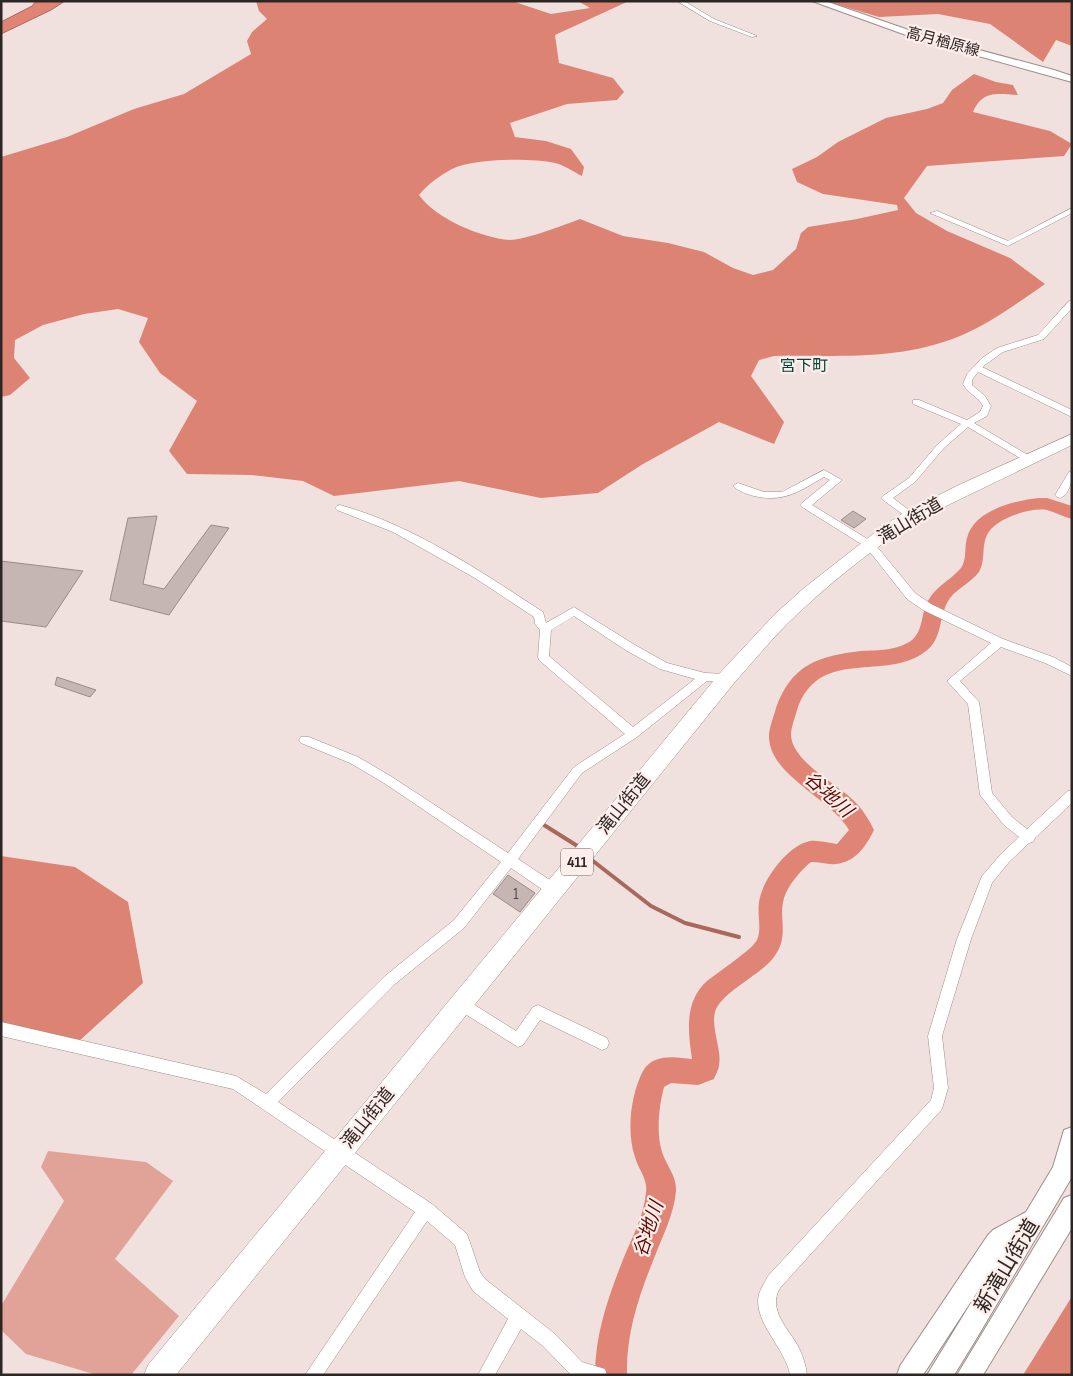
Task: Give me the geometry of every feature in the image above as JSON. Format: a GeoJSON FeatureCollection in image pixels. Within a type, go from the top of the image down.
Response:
{"type":"FeatureCollection","features":[{"type":"Feature","properties":{"kind":"highway","name":"滝山街道"},"geometry":{"type":"LineString","coordinates":[[158,1375],[727,678],[798,603],[854,556],[911,516],[1072,439]]}},
{"type":"Feature","properties":{"kind":"main road","name":"高月楢原線"},"geometry":{"type":"LineString","coordinates":[[816,1],[898,30],[1020,62],[1072,79]]}},
{"type":"Feature","properties":{"kind":"main road"},"geometry":{"type":"LineString","coordinates":[[1060,1178],[1072,1138]]}},
{"type":"Feature","properties":{"kind":"main road","name":"新滝山街道"},"geometry":{"type":"LineString","coordinates":[[939,1375],[1036,1219],[1072,1156]]}},
{"type":"Feature","properties":{"kind":"main road","name":"新滝山街道"},"geometry":{"type":"LineString","coordinates":[[969,1375],[1072,1206]]}},
{"type":"Feature","properties":{"kind":"main road"},"geometry":{"type":"LineString","coordinates":[[909,1375],[996,1243],[1001,1238],[1036,1219]]}},
{"type":"Feature","properties":{"kind":"street"},"geometry":{"type":"LineString","coordinates":[[680,1],[712,20],[754,36]]}},
{"type":"Feature","properties":{"kind":"street"},"geometry":{"type":"LineString","coordinates":[[934,213],[1008,244],[1072,210]]}},
{"type":"Feature","properties":{"kind":"street"},"geometry":{"type":"LineString","coordinates":[[911,516],[886,498],[912,480],[941,446],[967,423],[984,414],[987,406],[983,397],[968,387],[966,382],[968,377],[992,354],[1043,337],[1072,303]]}},
{"type":"Feature","properties":{"kind":"street"},"geometry":{"type":"LineString","coordinates":[[977,368],[1072,414]]}},
{"type":"Feature","properties":{"kind":"street"},"geometry":{"type":"LineString","coordinates":[[916,402],[967,423],[1028,459]]}},
{"type":"Feature","properties":{"kind":"street"},"geometry":{"type":"LineString","coordinates":[[738,486],[754,493],[777,497],[824,473],[837,480],[805,505],[870,545],[911,596],[927,608],[974,631],[1049,660],[1072,672]]}},
{"type":"Feature","properties":{"kind":"street"},"geometry":{"type":"LineString","coordinates":[[1060,495],[1072,474]]}},
{"type":"Feature","properties":{"kind":"street"},"geometry":{"type":"LineString","coordinates":[[340,508],[397,530],[479,575],[540,615],[540,624],[546,628]]}},
{"type":"Feature","properties":{"kind":"street"},"geometry":{"type":"LineString","coordinates":[[546,628],[574,612],[631,648],[664,666],[705,676],[727,678]]}},
{"type":"Feature","properties":{"kind":"street"},"geometry":{"type":"LineString","coordinates":[[546,628],[544,657],[633,734]]}},
{"type":"Feature","properties":{"kind":"street"},"geometry":{"type":"LineString","coordinates":[[999,642],[953,681],[972,702],[986,795],[1008,821],[1028,838]]}},
{"type":"Feature","properties":{"kind":"street"},"geometry":{"type":"LineString","coordinates":[[266,1104],[390,980],[459,924],[536,828],[578,770],[633,734],[705,676]]}},
{"type":"Feature","properties":{"kind":"street"},"geometry":{"type":"LineString","coordinates":[[305,740],[354,760],[388,780],[554,890]]}},
{"type":"Feature","properties":{"kind":"street"},"geometry":{"type":"LineString","coordinates":[[799,1375],[795,1356],[767,1306],[767,1294],[774,1282],[937,1104],[941,1088],[935,1036],[964,939],[987,880],[1005,858],[1072,795]]}},
{"type":"Feature","properties":{"kind":"street"},"geometry":{"type":"LineString","coordinates":[[462,1004],[518,1040],[538,1012],[602,1043]]}},
{"type":"Feature","properties":{"kind":"street"},"geometry":{"type":"LineString","coordinates":[[1,1029],[236,1084],[426,1210],[462,1240],[472,1277],[479,1285],[548,1340],[576,1368],[586,1373],[599,1375]]}},
{"type":"Feature","properties":{"kind":"street"},"geometry":{"type":"LineString","coordinates":[[313,1375],[426,1210]]}},
{"type":"Feature","properties":{"kind":"street"},"geometry":{"type":"LineString","coordinates":[[486,1375],[519,1316]]}},
{"type":"Feature","properties":{"kind":"shaded area"},"geometry":{"type":"Polygon","coordinates":[[[36,1],[65,1],[51,10],[1,34],[1,22],[32,6],[36,1]]]}},
{"type":"Feature","properties":{"kind":"shaded area"},"geometry":{"type":"Polygon","coordinates":[[[256,1],[512,1],[551,14],[590,8],[578,1],[629,1],[555,35],[559,63],[613,78],[624,92],[617,100],[567,104],[510,123],[515,137],[546,141],[571,149],[584,167],[582,176],[565,167],[545,161],[488,161],[462,165],[452,169],[434,180],[419,195],[426,203],[447,219],[473,231],[498,238],[510,240],[525,238],[580,219],[623,236],[668,243],[704,252],[733,268],[753,275],[773,270],[796,249],[801,233],[808,227],[898,210],[897,205],[823,194],[797,182],[792,169],[817,157],[838,142],[886,118],[927,109],[943,103],[952,90],[974,74],[996,82],[1013,85],[1018,95],[991,95],[981,100],[973,112],[1050,131],[1072,144],[1064,156],[927,166],[904,198],[916,213],[947,231],[1010,258],[1045,284],[982,325],[960,336],[937,344],[891,353],[845,356],[774,356],[759,360],[751,376],[784,422],[774,444],[719,422],[643,464],[598,493],[541,498],[459,481],[334,496],[303,481],[251,475],[187,474],[169,451],[197,401],[160,373],[139,342],[148,318],[118,309],[84,314],[43,325],[15,340],[14,358],[30,378],[10,395],[1,397],[1,157],[67,137],[134,109],[184,94],[251,54],[247,41],[252,32],[267,19],[259,11],[256,1]]]}},
{"type":"Feature","properties":{"kind":"shaded area"},"geometry":{"type":"Polygon","coordinates":[[[825,1],[1072,1],[1072,46],[1056,40],[1043,62],[990,24],[938,14],[879,17],[825,1]]]}},
{"type":"Feature","properties":{"kind":"shaded area"},"geometry":{"type":"Polygon","coordinates":[[[1,856],[75,867],[128,902],[143,983],[78,1042],[1,1027],[1,856]]]}},
{"type":"Feature","properties":{"kind":"shaded area"},"geometry":{"type":"Polygon","coordinates":[[[48,1151],[146,1162],[173,1181],[115,1259],[179,1316],[131,1375],[97,1375],[26,1354],[1,1330],[1,1306],[64,1201],[41,1167],[48,1151]]]}},
{"type":"Feature","properties":{"kind":"shaded area"},"geometry":{"type":"Polygon","coordinates":[[[1071,1298],[1072,1375],[1023,1375],[1071,1298]]]}},
{"type":"Feature","properties":{"kind":"building"},"geometry":{"type":"Polygon","coordinates":[[[853,511],[866,519],[854,528],[841,520],[853,511]]]}},
{"type":"Feature","properties":{"kind":"building"},"geometry":{"type":"Polygon","coordinates":[[[157,516],[143,584],[164,589],[211,525],[229,528],[169,615],[110,600],[128,518],[157,516]]]}},
{"type":"Feature","properties":{"kind":"building"},"geometry":{"type":"Polygon","coordinates":[[[1,561],[83,571],[46,627],[1,621],[1,561]]]}},
{"type":"Feature","properties":{"kind":"building"},"geometry":{"type":"Polygon","coordinates":[[[57,677],[96,690],[90,697],[55,685],[57,677]]]}},
{"type":"Feature","properties":{"kind":"building"},"geometry":{"type":"Polygon","coordinates":[[[508,875],[535,893],[520,912],[493,894],[508,875]]]}},
{"type":"Feature","properties":{"kind":"waterway","name":"谷地川"},"geometry":{"type":"LineString","coordinates":[[611,1375],[612,1348],[617,1320],[630,1280],[654,1221],[661,1192],[661,1182],[649,1157],[646,1140],[647,1105],[654,1078],[665,1070],[692,1072],[704,1070],[706,1065],[701,1020],[705,1004],[714,992],[742,971],[767,946],[771,933],[771,903],[776,888],[797,859],[805,853],[813,851],[836,854],[844,851],[853,844],[862,830],[855,818],[844,806],[802,772],[790,760],[782,748],[781,728],[794,692],[800,682],[813,672],[847,661],[901,654],[915,649],[921,644],[928,633],[934,610],[942,594],[968,573],[971,568],[974,560],[977,535],[989,521],[998,515],[1018,507],[1038,504],[1047,504],[1072,513]]}},
{"type":"Feature","properties":{"kind":"waterway"},"geometry":{"type":"LineString","coordinates":[[544,825],[579,847]]}},
{"type":"Feature","properties":{"kind":"waterway"},"geometry":{"type":"LineString","coordinates":[[593,861],[651,906],[685,923],[739,937]]}},
{"type":"Feature","properties":{"kind":"district","name":"宮下町"},"geometry":{"type":"Point","coordinates":[804,366]}}]}
